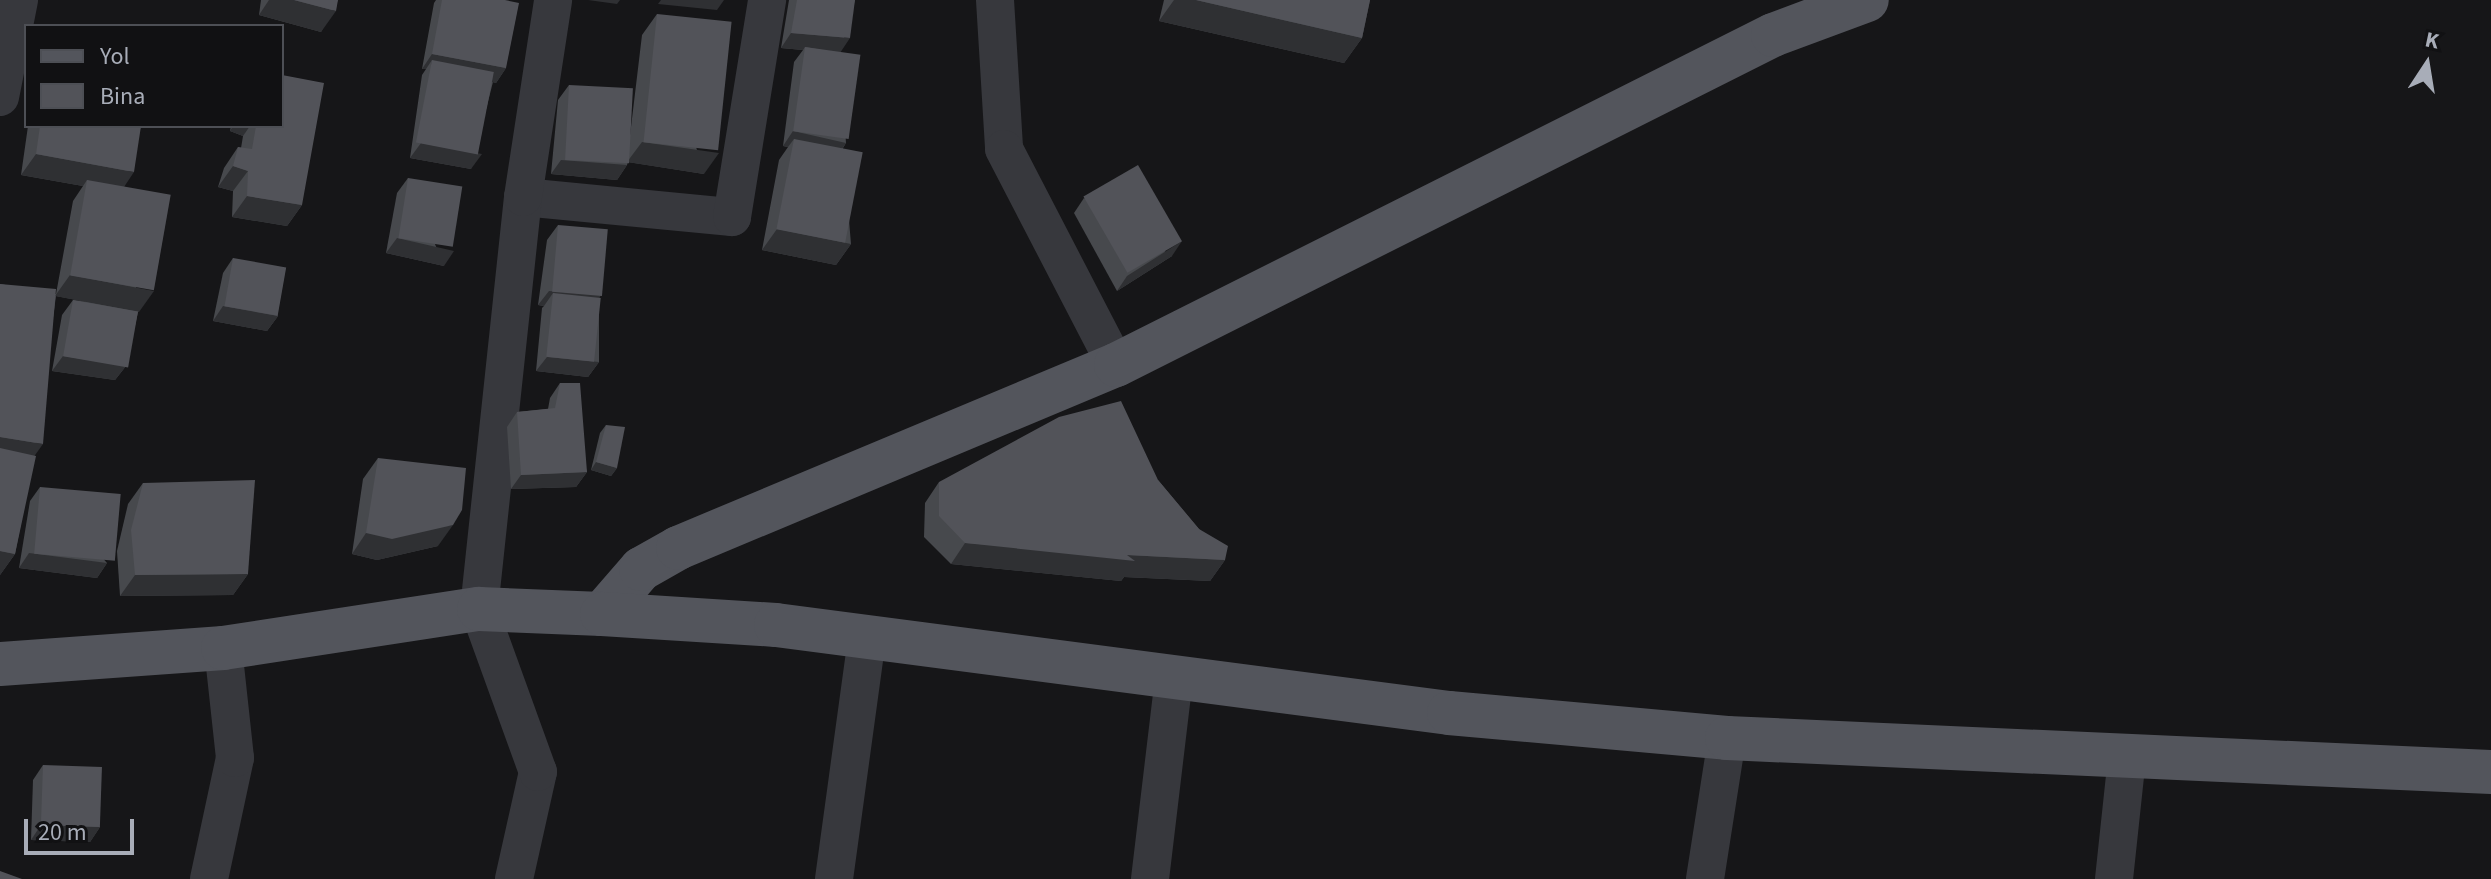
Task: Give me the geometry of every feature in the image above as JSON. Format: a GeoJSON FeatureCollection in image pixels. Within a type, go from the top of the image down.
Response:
{"type":"FeatureCollection","features":[{"type":"Feature","properties":{"kind":"main road"},"geometry":{"type":"LineString","coordinates":[[602,614],[641,569],[678,548],[1116,365],[1773,35],[1867,0]]}},
{"type":"Feature","properties":{"kind":"main road"},"geometry":{"type":"LineString","coordinates":[[0,664],[223,648],[479,609],[602,614],[867,639],[1174,679],[1727,738],[2491,772]]}},
{"type":"Feature","properties":{"kind":"street"},"geometry":{"type":"LineString","coordinates":[[0,97],[19,0]]}},
{"type":"Feature","properties":{"kind":"street"},"geometry":{"type":"LineString","coordinates":[[514,879],[538,772],[479,609],[523,197],[553,0]]}},
{"type":"Feature","properties":{"kind":"street"},"geometry":{"type":"LineString","coordinates":[[523,197],[732,217],[767,0]]}},
{"type":"Feature","properties":{"kind":"street"},"geometry":{"type":"LineString","coordinates":[[995,0],[1004,149],[1116,365]]}},
{"type":"Feature","properties":{"kind":"street"},"geometry":{"type":"LineString","coordinates":[[834,879],[867,639]]}},
{"type":"Feature","properties":{"kind":"street"},"geometry":{"type":"LineString","coordinates":[[209,879],[235,758],[223,648]]}},
{"type":"Feature","properties":{"kind":"street"},"geometry":{"type":"LineString","coordinates":[[1150,879],[1174,679]]}},
{"type":"Feature","properties":{"kind":"street"},"geometry":{"type":"LineString","coordinates":[[1705,879],[1727,738]]}},
{"type":"Feature","properties":{"kind":"street"},"geometry":{"type":"LineString","coordinates":[[2114,879],[2127,758]]}},
{"type":"Feature","properties":{"kind":"building"},"geometry":{"type":"Polygon","coordinates":[[[294,0],[338,0],[336,11],[294,0]]]}},
{"type":"Feature","properties":{"kind":"building"},"geometry":{"type":"Polygon","coordinates":[[[442,0],[505,0],[519,3],[506,68],[432,54],[442,0]]]}},
{"type":"Feature","properties":{"kind":"building"},"geometry":{"type":"Polygon","coordinates":[[[797,0],[855,0],[850,38],[791,33],[797,0]]]}},
{"type":"Feature","properties":{"kind":"building"},"geometry":{"type":"Polygon","coordinates":[[[1196,0],[1370,0],[1362,38],[1196,0]]]}},
{"type":"Feature","properties":{"kind":"building"},"geometry":{"type":"Polygon","coordinates":[[[657,14],[732,22],[718,150],[644,142],[657,14]]]}},
{"type":"Feature","properties":{"kind":"building"},"geometry":{"type":"Polygon","coordinates":[[[805,47],[860,55],[849,139],[793,131],[805,47]]]}},
{"type":"Feature","properties":{"kind":"building"},"geometry":{"type":"Polygon","coordinates":[[[432,60],[494,72],[478,154],[416,142],[432,60]]]}},
{"type":"Feature","properties":{"kind":"building"},"geometry":{"type":"Polygon","coordinates":[[[284,75],[324,83],[302,205],[247,196],[248,171],[233,166],[238,147],[252,149],[256,128],[284,128],[284,75]]]}},
{"type":"Feature","properties":{"kind":"building"},"geometry":{"type":"Polygon","coordinates":[[[569,85],[633,88],[629,163],[565,160],[569,85]]]}},
{"type":"Feature","properties":{"kind":"building"},"geometry":{"type":"Polygon","coordinates":[[[40,128],[141,128],[134,172],[36,154],[40,128]]]}},
{"type":"Feature","properties":{"kind":"building"},"geometry":{"type":"Polygon","coordinates":[[[794,139],[863,152],[845,243],[776,229],[794,139]]]}},
{"type":"Feature","properties":{"kind":"building"},"geometry":{"type":"Polygon","coordinates":[[[1138,165],[1182,241],[1127,273],[1083,197],[1138,165]]]}},
{"type":"Feature","properties":{"kind":"building"},"geometry":{"type":"Polygon","coordinates":[[[408,178],[462,187],[453,247],[398,238],[408,178]]]}},
{"type":"Feature","properties":{"kind":"building"},"geometry":{"type":"Polygon","coordinates":[[[87,180],[171,195],[154,290],[70,276],[87,180]]]}},
{"type":"Feature","properties":{"kind":"building"},"geometry":{"type":"Polygon","coordinates":[[[558,225],[608,229],[602,296],[552,292],[558,225]]]}},
{"type":"Feature","properties":{"kind":"building"},"geometry":{"type":"Polygon","coordinates":[[[233,258],[286,267],[278,316],[224,306],[233,258]]]}},
{"type":"Feature","properties":{"kind":"building"},"geometry":{"type":"Polygon","coordinates":[[[0,284],[56,289],[43,444],[0,437],[0,284]]]}},
{"type":"Feature","properties":{"kind":"building"},"geometry":{"type":"Polygon","coordinates":[[[553,293],[601,298],[594,362],[546,357],[553,293]]]}},
{"type":"Feature","properties":{"kind":"building"},"geometry":{"type":"Polygon","coordinates":[[[73,300],[138,311],[128,368],[63,356],[73,300]]]}},
{"type":"Feature","properties":{"kind":"building"},"geometry":{"type":"Polygon","coordinates":[[[560,383],[580,383],[587,472],[521,475],[517,412],[555,408],[560,383]]]}},
{"type":"Feature","properties":{"kind":"building"},"geometry":{"type":"Polygon","coordinates":[[[1121,401],[1158,480],[1199,529],[1228,546],[1225,560],[1127,555],[1135,561],[965,543],[939,516],[939,482],[1059,417],[1121,401]]]}},
{"type":"Feature","properties":{"kind":"building"},"geometry":{"type":"Polygon","coordinates":[[[606,425],[625,427],[617,468],[596,462],[606,425]]]}},
{"type":"Feature","properties":{"kind":"building"},"geometry":{"type":"Polygon","coordinates":[[[0,448],[36,456],[15,554],[0,551],[0,448]]]}},
{"type":"Feature","properties":{"kind":"building"},"geometry":{"type":"Polygon","coordinates":[[[378,458],[466,468],[462,510],[453,525],[392,539],[366,533],[378,458]]]}},
{"type":"Feature","properties":{"kind":"building"},"geometry":{"type":"Polygon","coordinates":[[[255,480],[248,574],[135,575],[131,530],[143,483],[255,480]]]}},
{"type":"Feature","properties":{"kind":"building"},"geometry":{"type":"Polygon","coordinates":[[[40,487],[121,494],[115,561],[34,554],[40,487]]]}},
{"type":"Feature","properties":{"kind":"building"},"geometry":{"type":"Polygon","coordinates":[[[43,765],[102,767],[100,827],[41,825],[43,765]]]}},
{"type":"Feature","properties":{"kind":"building"},"geometry":{"type":"Polygon","coordinates":[[[0,871],[22,879],[0,879],[0,871]]]}}]}
